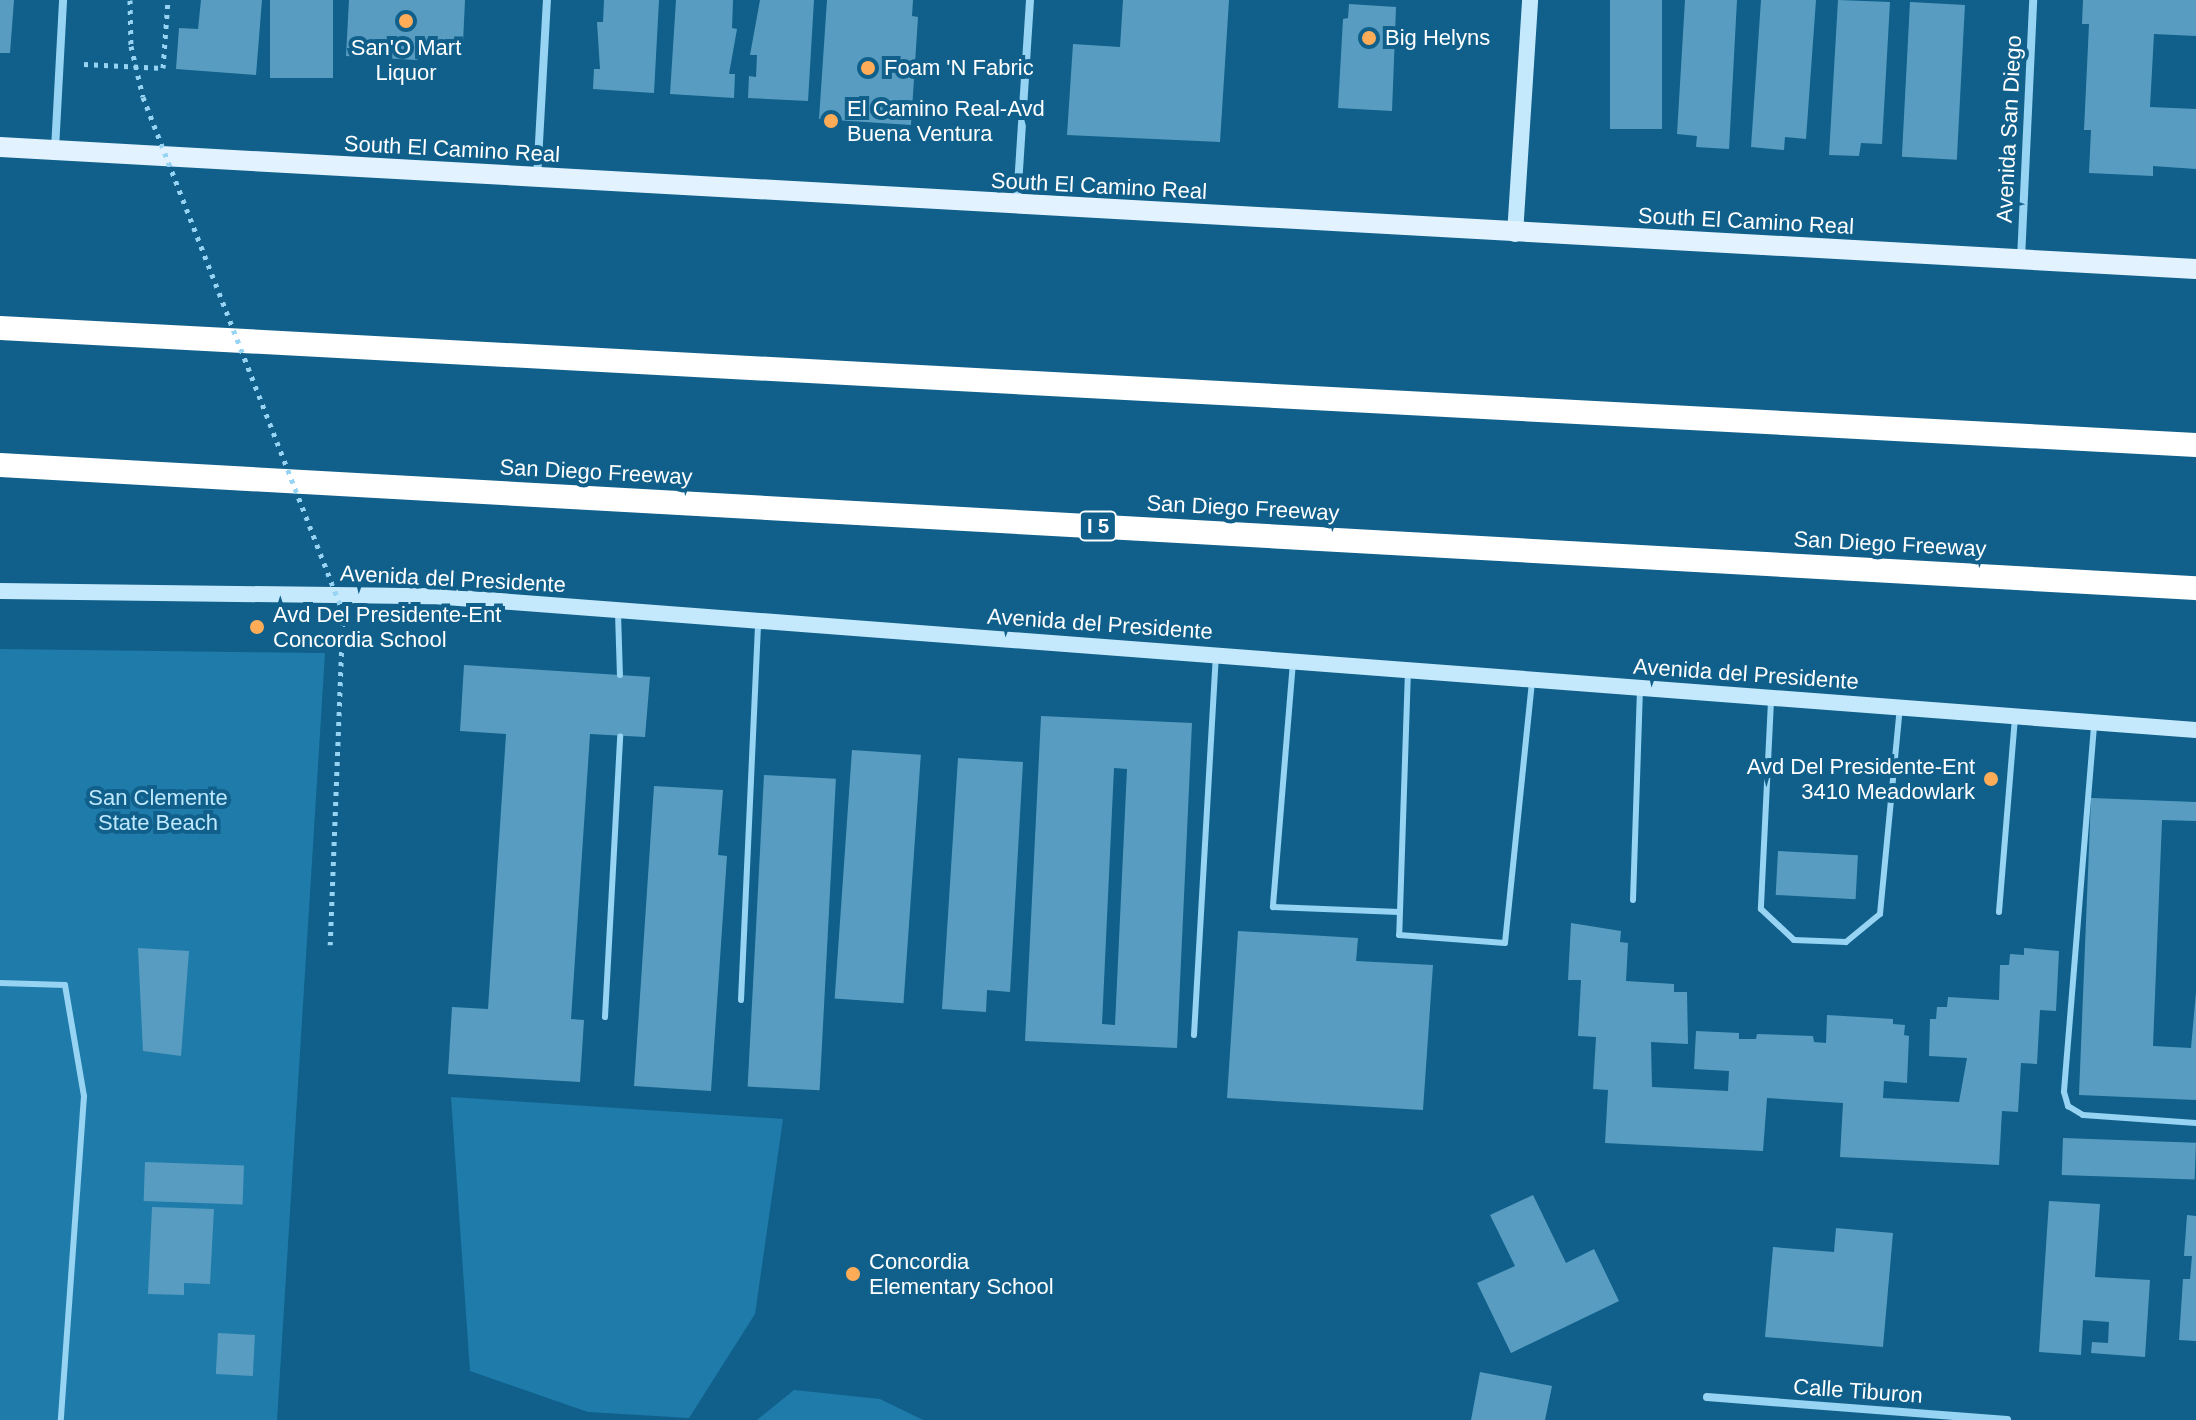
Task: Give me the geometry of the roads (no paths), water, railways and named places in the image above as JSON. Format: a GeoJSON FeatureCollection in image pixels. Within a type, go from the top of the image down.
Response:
{"type":"FeatureCollection","features":[{"type":"Feature","properties":{"kind":"highway"},"geometry":{"type":"LineString","coordinates":[[0,328],[2196,445]]}},
{"type":"Feature","properties":{"kind":"highway","name":"San Diego Freeway"},"geometry":{"type":"LineString","coordinates":[[0,465],[2196,588]]}},
{"type":"Feature","properties":{"kind":"main road","name":"South El Camino Real"},"geometry":{"type":"LineString","coordinates":[[0,147],[1515,234],[2196,269]]}},
{"type":"Feature","properties":{"kind":"street"},"geometry":{"type":"LineString","coordinates":[[55,149],[63,0]]}},
{"type":"Feature","properties":{"kind":"street"},"geometry":{"type":"LineString","coordinates":[[537,179],[547,0]]}},
{"type":"Feature","properties":{"kind":"street"},"geometry":{"type":"LineString","coordinates":[[1016,206],[1030,0]]}},
{"type":"Feature","properties":{"kind":"street"},"geometry":{"type":"LineString","coordinates":[[1515,234],[1530,0]]}},
{"type":"Feature","properties":{"kind":"street","name":"Avenida San Diego"},"geometry":{"type":"LineString","coordinates":[[2021,259],[2033,0]]}},
{"type":"Feature","properties":{"kind":"street","name":"Avenida del Presidente"},"geometry":{"type":"LineString","coordinates":[[0,591],[433,596],[2196,730]]}},
{"type":"Feature","properties":{"kind":"street","name":"Calle Tiburon"},"geometry":{"type":"LineString","coordinates":[[1707,1397],[2007,1420]]}},
{"type":"Feature","properties":{"kind":"lane"},"geometry":{"type":"LineString","coordinates":[[618,610],[620,675]]}},
{"type":"Feature","properties":{"kind":"lane"},"geometry":{"type":"LineString","coordinates":[[741,1000],[759,621]]}},
{"type":"Feature","properties":{"kind":"lane"},"geometry":{"type":"LineString","coordinates":[[1194,1035],[1216,655]]}},
{"type":"Feature","properties":{"kind":"lane"},"geometry":{"type":"LineString","coordinates":[[1293,661],[1273,907],[1399,912]]}},
{"type":"Feature","properties":{"kind":"lane"},"geometry":{"type":"LineString","coordinates":[[1408,670],[1399,935],[1505,943],[1533,679]]}},
{"type":"Feature","properties":{"kind":"lane"},"geometry":{"type":"LineString","coordinates":[[1633,900],[1640,688]]}},
{"type":"Feature","properties":{"kind":"lane"},"geometry":{"type":"LineString","coordinates":[[1771,698],[1761,909],[1794,940],[1846,942],[1880,914],[1900,708]]}},
{"type":"Feature","properties":{"kind":"lane"},"geometry":{"type":"LineString","coordinates":[[1999,912],[2015,716]]}},
{"type":"Feature","properties":{"kind":"lane"},"geometry":{"type":"LineString","coordinates":[[2095,722],[2069,986],[2064,1092],[2068,1106],[2083,1115],[2196,1123]]}},
{"type":"Feature","properties":{"kind":"lane"},"geometry":{"type":"LineString","coordinates":[[605,1017],[620,736]]}},
{"type":"Feature","properties":{"kind":"lane"},"geometry":{"type":"LineString","coordinates":[[0,983],[65,985],[84,1096],[61,1420]]}},
{"type":"Feature","properties":{"kind":"place","name":"San'O Mart Liquor"},"geometry":{"type":"Point","coordinates":[406,21]}},
{"type":"Feature","properties":{"kind":"place","name":"Big Helyns"},"geometry":{"type":"Point","coordinates":[1369,38]}},
{"type":"Feature","properties":{"kind":"place","name":"Foam 'N Fabric"},"geometry":{"type":"Point","coordinates":[868,68]}},
{"type":"Feature","properties":{"kind":"place","name":"El Camino Real-Avd Buena Ventura"},"geometry":{"type":"Point","coordinates":[831,121]}},
{"type":"Feature","properties":{"kind":"place","name":"Avd Del Presidente-Ent Concordia School"},"geometry":{"type":"Point","coordinates":[257,627]}},
{"type":"Feature","properties":{"kind":"place","name":"Avd Del Presidente-Ent 3410 Meadowlark"},"geometry":{"type":"Point","coordinates":[1991,779]}},
{"type":"Feature","properties":{"kind":"place","name":"Concordia Elementary School"},"geometry":{"type":"Point","coordinates":[853,1274]}},
{"type":"Feature","properties":{"kind":"park label","name":"San Clemente State Beach"},"geometry":{"type":"Point","coordinates":[158,810]}}]}
